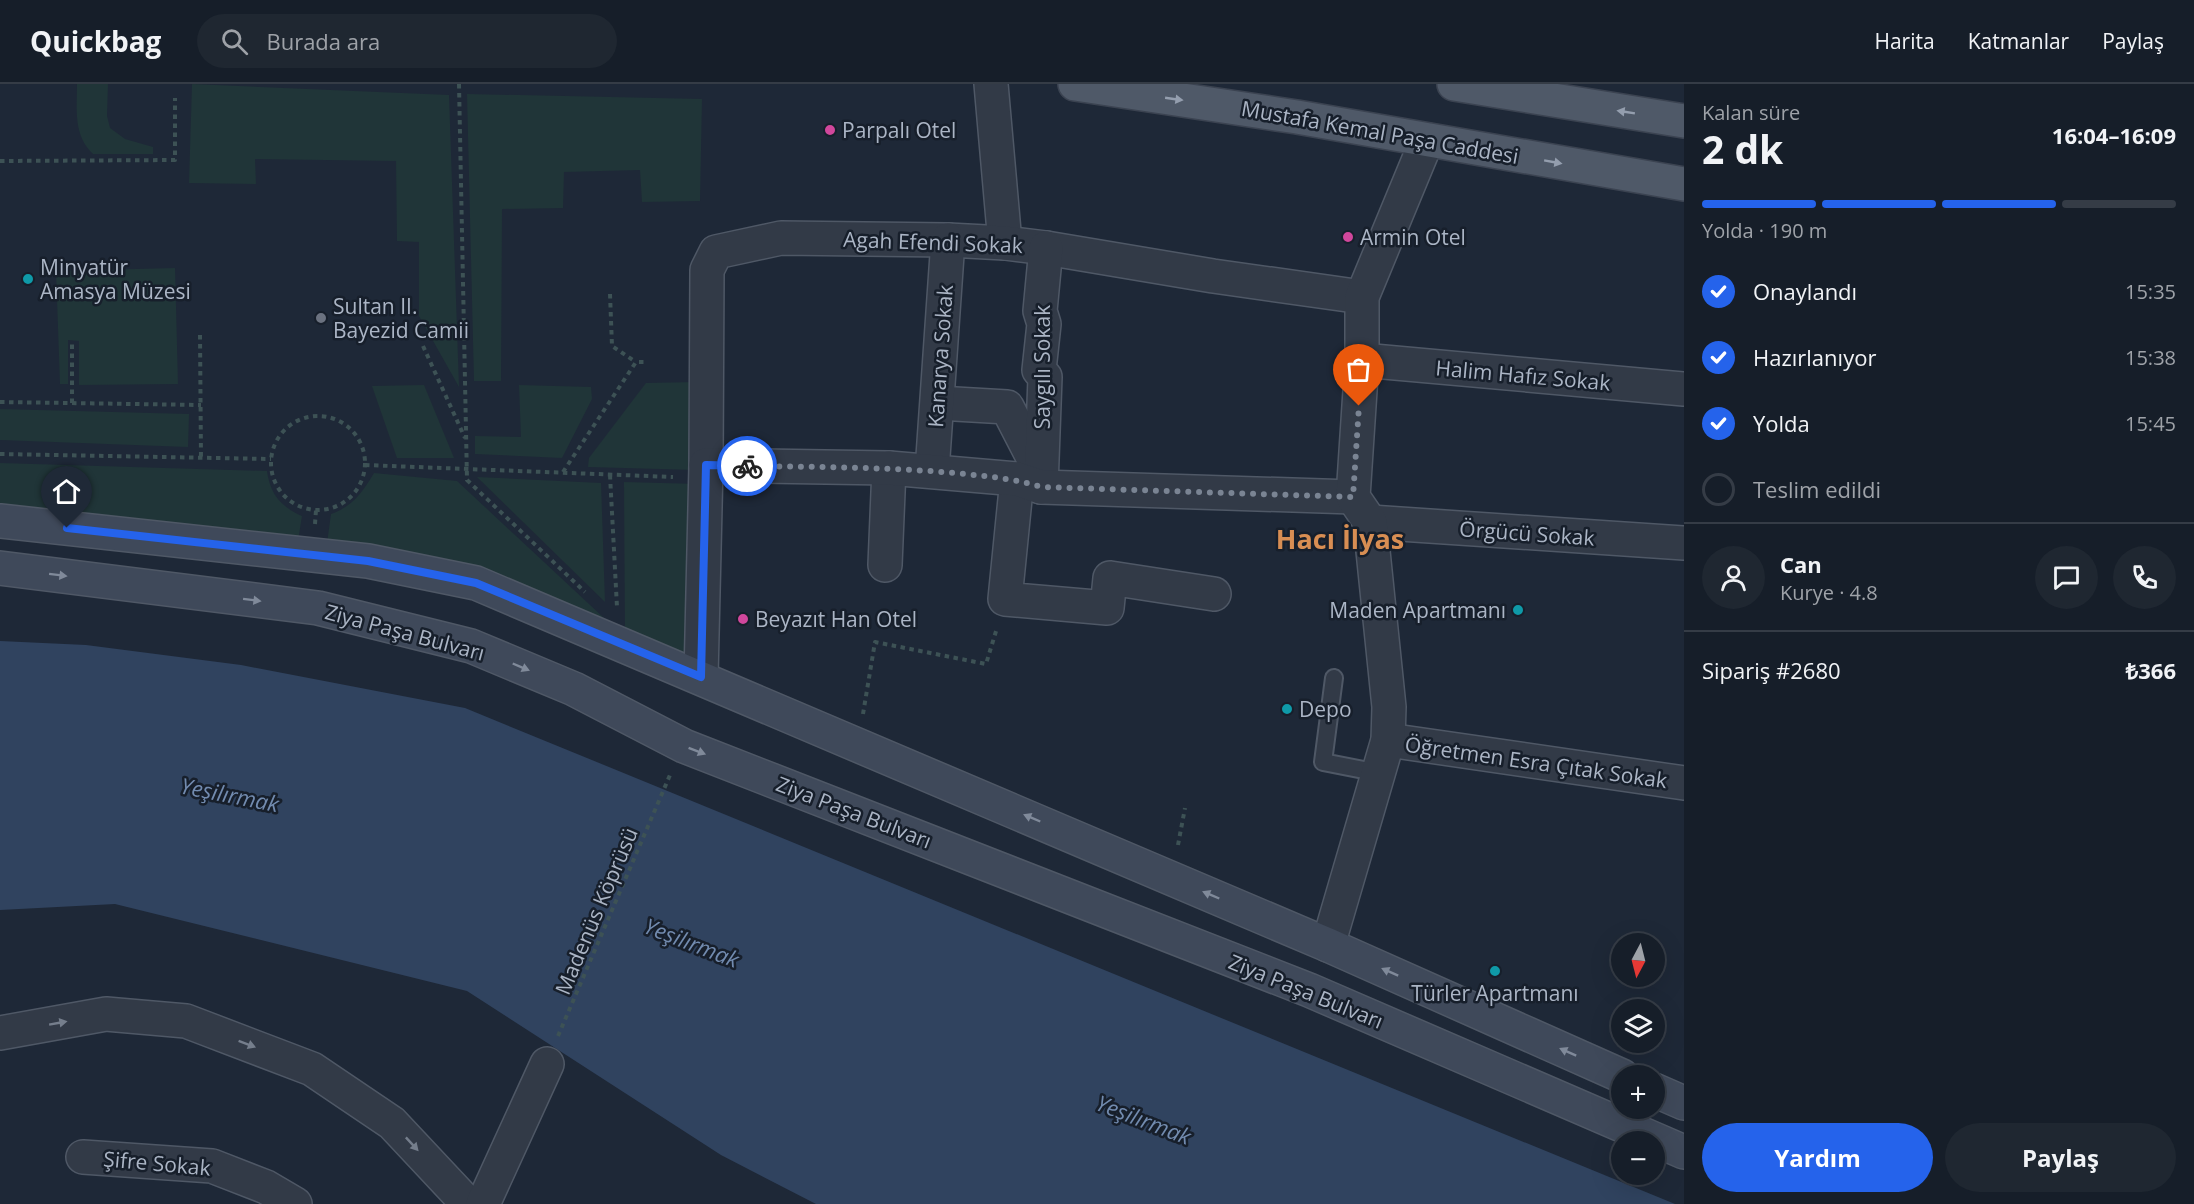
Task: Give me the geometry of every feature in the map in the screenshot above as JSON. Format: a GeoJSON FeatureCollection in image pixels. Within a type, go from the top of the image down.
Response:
{"type":"FeatureCollection","features":[{"type":"Feature","properties":{"kind":"main road","name":"Mustafa Kemal Paşa Caddesi"},"geometry":{"type":"LineString","coordinates":[[1075,84],[1296,117],[1684,184]]}},
{"type":"Feature","properties":{"kind":"main road"},"geometry":{"type":"LineString","coordinates":[[1454,84],[1509,88],[1684,121]]}},
{"type":"Feature","properties":{"kind":"street"},"geometry":{"type":"LineString","coordinates":[[991,84],[1005,243]]}},
{"type":"Feature","properties":{"kind":"street"},"geometry":{"type":"LineString","coordinates":[[1328,945],[1389,740],[1389,707],[1362,510],[1362,297],[1427,140]]}},
{"type":"Feature","properties":{"kind":"street","name":"Agah Efendi Sokak"},"geometry":{"type":"LineString","coordinates":[[706,472],[707,270],[716,252],[781,238],[1005,243],[1362,297]]}},
{"type":"Feature","properties":{"kind":"street","name":"Kanarya Sokak"},"geometry":{"type":"LineString","coordinates":[[932,471],[948,240]]}},
{"type":"Feature","properties":{"kind":"street","name":"Saygılı Sokak"},"geometry":{"type":"LineString","coordinates":[[1005,599],[1033,480],[1045,377],[1039,370],[1044,324],[1040,311],[1046,248]]}},
{"type":"Feature","properties":{"kind":"street","name":"Halim Hafız Sokak"},"geometry":{"type":"LineString","coordinates":[[1362,360],[1684,389]]}},
{"type":"Feature","properties":{"kind":"street"},"geometry":{"type":"LineString","coordinates":[[938,403],[1007,407],[1033,480]]}},
{"type":"Feature","properties":{"kind":"street"},"geometry":{"type":"LineString","coordinates":[[885,565],[889,468]]}},
{"type":"Feature","properties":{"kind":"street","name":"Örgücü Sokak"},"geometry":{"type":"LineString","coordinates":[[706,472],[889,468],[932,471],[1362,510],[1684,543]]}},
{"type":"Feature","properties":{"kind":"street"},"geometry":{"type":"LineString","coordinates":[[701,677],[706,472]]}},
{"type":"Feature","properties":{"kind":"street"},"geometry":{"type":"LineString","coordinates":[[0,521],[379,563],[476,583],[1328,945],[1611,1071]]}},
{"type":"Feature","properties":{"kind":"street","name":"Ziya Paşa Bulvarı"},"geometry":{"type":"LineString","coordinates":[[0,568],[318,608],[471,646],[574,689],[684,746],[1309,990],[1684,1152]]}},
{"type":"Feature","properties":{"kind":"street"},"geometry":{"type":"LineString","coordinates":[[1005,599],[1107,608],[1110,578],[1214,594]]}},
{"type":"Feature","properties":{"kind":"street","name":"Öğretmen Esra Çıtak Sokak"},"geometry":{"type":"LineString","coordinates":[[1389,740],[1684,783]]}},
{"type":"Feature","properties":{"kind":"street"},"geometry":{"type":"LineString","coordinates":[[0,1033],[106,1014],[186,1021],[312,1069],[392,1123],[468,1204]]}},
{"type":"Feature","properties":{"kind":"street"},"geometry":{"type":"LineString","coordinates":[[483,1204],[547,1064]]}},
{"type":"Feature","properties":{"kind":"street"},"geometry":{"type":"LineString","coordinates":[[1665,1095],[1684,1103]]}},
{"type":"Feature","properties":{"kind":"street","name":"Şifre Sokak"},"geometry":{"type":"LineString","coordinates":[[83,1157],[212,1166],[266,1187],[295,1204]]}},
{"type":"Feature","properties":{"kind":"lane"},"geometry":{"type":"LineString","coordinates":[[1334,678],[1323,762],[1379,773]]}},
{"type":"Feature","properties":{"kind":"path"},"geometry":{"type":"LineString","coordinates":[[459,84],[468,480],[592,599]]}},
{"type":"Feature","properties":{"kind":"path"},"geometry":{"type":"LineString","coordinates":[[0,160],[175,160],[175,98]]}},
{"type":"Feature","properties":{"kind":"path"},"geometry":{"type":"LineString","coordinates":[[610,294],[612,346],[636,362],[644,362]]}},
{"type":"Feature","properties":{"kind":"path"},"geometry":{"type":"LineString","coordinates":[[200,335],[201,458]]}},
{"type":"Feature","properties":{"kind":"path"},"geometry":{"type":"LineString","coordinates":[[72,342],[72,403]]}},
{"type":"Feature","properties":{"kind":"path"},"geometry":{"type":"LineString","coordinates":[[423,346],[466,442]]}},
{"type":"Feature","properties":{"kind":"path"},"geometry":{"type":"LineString","coordinates":[[563,473],[636,362]]}},
{"type":"Feature","properties":{"kind":"path"},"geometry":{"type":"LineString","coordinates":[[0,402],[201,405]]}},
{"type":"Feature","properties":{"kind":"path"},"geometry":{"type":"LineString","coordinates":[[317,416],[333,418],[346,425],[357,436],[363,450],[365,465],[362,481],[353,494],[341,504],[326,510],[310,510],[294,505],[282,495],[273,481],[272,450],[278,436],[289,425],[302,418],[317,416]]}},
{"type":"Feature","properties":{"kind":"path"},"geometry":{"type":"LineString","coordinates":[[0,454],[271,459]]}},
{"type":"Feature","properties":{"kind":"path"},"geometry":{"type":"LineString","coordinates":[[365,465],[610,475],[706,472]]}},
{"type":"Feature","properties":{"kind":"path"},"geometry":{"type":"LineString","coordinates":[[610,475],[619,644]]}},
{"type":"Feature","properties":{"kind":"path"},"geometry":{"type":"LineString","coordinates":[[859,744],[875,642],[986,664],[1005,599]]}},
{"type":"Feature","properties":{"kind":"path","name":"Madenüs Köprüsü"},"geometry":{"type":"LineString","coordinates":[[547,1064],[673,769]]}},
{"type":"Feature","properties":{"kind":"path"},"geometry":{"type":"LineString","coordinates":[[1172,878],[1185,808]]}},
{"type":"Feature","properties":{"kind":"green space"},"geometry":{"type":"Polygon","coordinates":[[[77,84],[108,84],[107,116],[110,128],[125,139],[153,147],[153,154],[93,154],[82,139],[79,130],[77,84]]]}},
{"type":"Feature","properties":{"kind":"green space"},"geometry":{"type":"Polygon","coordinates":[[[192,84],[449,95],[459,387],[419,316],[419,242],[397,241],[396,161],[255,159],[256,184],[189,183],[192,84]]]}},
{"type":"Feature","properties":{"kind":"green space"},"geometry":{"type":"Polygon","coordinates":[[[467,94],[702,99],[700,201],[642,202],[640,170],[564,172],[563,208],[502,209],[501,381],[474,381],[467,94]]]}},
{"type":"Feature","properties":{"kind":"green space"},"geometry":{"type":"Polygon","coordinates":[[[175,268],[178,384],[79,385],[79,341],[68,340],[68,384],[60,384],[56,271],[175,268]]]}},
{"type":"Feature","properties":{"kind":"green space"},"geometry":{"type":"Polygon","coordinates":[[[697,382],[696,470],[588,467],[589,458],[646,383],[697,382]]]}},
{"type":"Feature","properties":{"kind":"green space"},"geometry":{"type":"Polygon","coordinates":[[[424,385],[454,458],[397,458],[372,386],[424,385]]]}},
{"type":"Feature","properties":{"kind":"green space"},"geometry":{"type":"Polygon","coordinates":[[[519,385],[591,387],[592,399],[562,458],[475,454],[475,436],[521,437],[519,385]]]}},
{"type":"Feature","properties":{"kind":"green space"},"geometry":{"type":"Polygon","coordinates":[[[0,409],[189,414],[188,447],[0,440],[0,409]]]}},
{"type":"Feature","properties":{"kind":"green space"},"geometry":{"type":"Polygon","coordinates":[[[0,463],[267,471],[278,499],[302,516],[298,541],[0,510],[0,463]]]}},
{"type":"Feature","properties":{"kind":"green space"},"geometry":{"type":"Polygon","coordinates":[[[374,473],[457,481],[604,618],[601,624],[327,543],[331,514],[356,498],[374,473]]]}},
{"type":"Feature","properties":{"kind":"green space"},"geometry":{"type":"Polygon","coordinates":[[[477,477],[601,483],[605,602],[477,477]]]}},
{"type":"Feature","properties":{"kind":"green space"},"geometry":{"type":"Polygon","coordinates":[[[624,482],[699,484],[694,661],[625,635],[624,482]]]}},
{"type":"Feature","properties":{"kind":"water","name":"Yeşilırmak"},"geometry":{"type":"Polygon","coordinates":[[[0,641],[86,645],[241,665],[465,708],[1611,1178],[1611,1185],[1629,1185],[1675,1204],[816,1204],[721,1155],[467,991],[115,904],[0,910],[0,641]]]}},
{"type":"Feature","properties":{"kind":"way so far"},"geometry":{"type":"LineString","coordinates":[[747,466],[889,468],[932,471],[1017,479],[1041,487],[1353,497],[1359,406]]}},
{"type":"Feature","properties":{"kind":"place","name":"Parpalı Otel"},"geometry":{"type":"Point","coordinates":[830,130]}},
{"type":"Feature","properties":{"kind":"place","name":"Armin Otel"},"geometry":{"type":"Point","coordinates":[1348,237]}},
{"type":"Feature","properties":{"kind":"place","name":"Minyatür Amasya Müzesi"},"geometry":{"type":"Point","coordinates":[28,279]}},
{"type":"Feature","properties":{"kind":"place","name":"Sultan II. Bayezid Camii"},"geometry":{"type":"Point","coordinates":[321,318]}},
{"type":"Feature","properties":{"kind":"place","name":"Maden Apartmanı"},"geometry":{"type":"Point","coordinates":[1518,610]}},
{"type":"Feature","properties":{"kind":"place","name":"Beyazıt Han Otel"},"geometry":{"type":"Point","coordinates":[743,619]}},
{"type":"Feature","properties":{"kind":"place","name":"Depo"},"geometry":{"type":"Point","coordinates":[1287,709]}},
{"type":"Feature","properties":{"kind":"place","name":"Türler Apartmanı"},"geometry":{"type":"Point","coordinates":[1495,971]}},
{"type":"Feature","properties":{"kind":"district","name":"Hacı İlyas"},"geometry":{"type":"Point","coordinates":[1340,538]}},
{"type":"Feature","properties":{"kind":"route"},"geometry":{"type":"LineString","coordinates":[[67,528],[368,561],[476,583],[701,677],[706,465],[747,466]]}}]}
